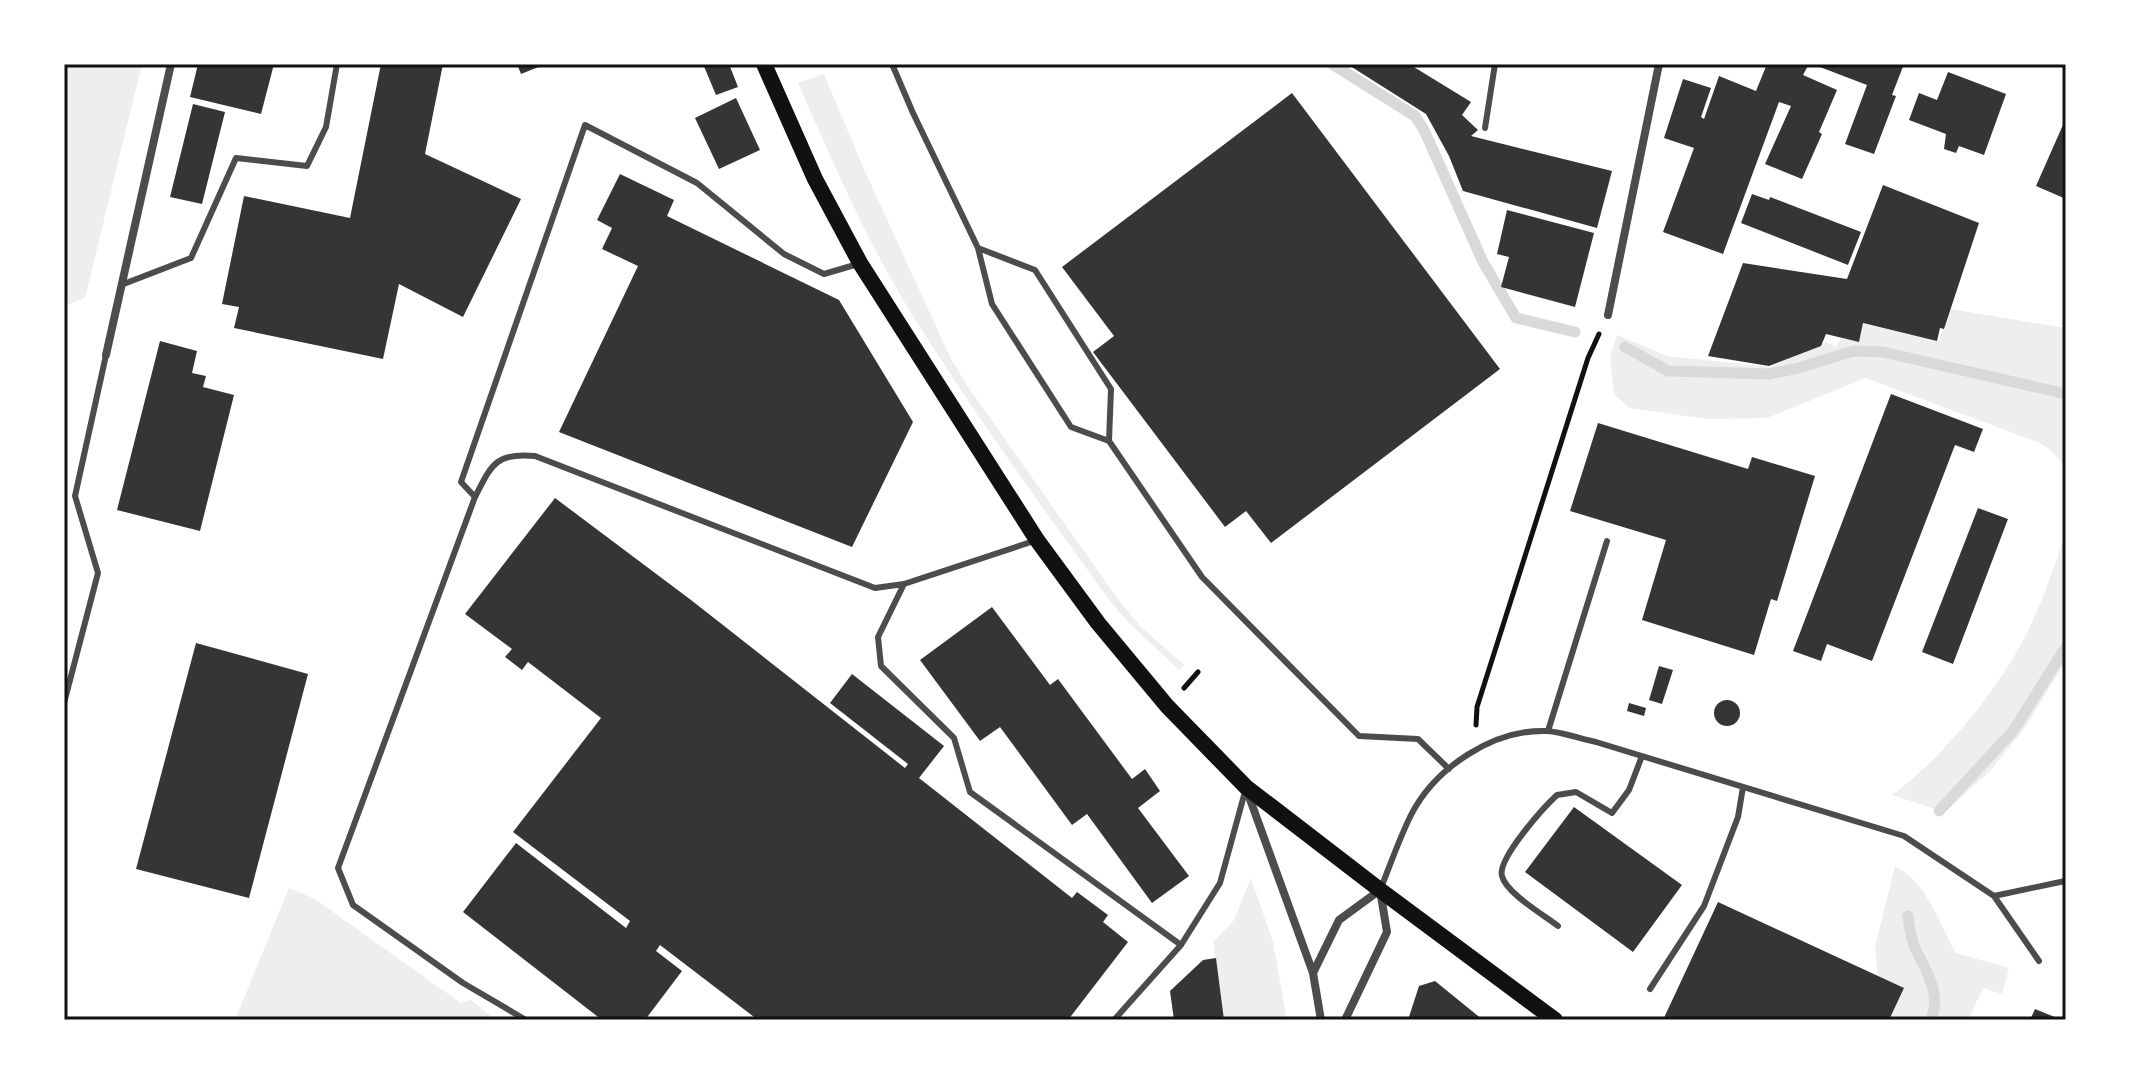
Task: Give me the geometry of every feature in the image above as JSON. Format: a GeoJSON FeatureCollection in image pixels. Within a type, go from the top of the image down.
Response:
{"type":"FeatureCollection","features":[{"type":"Feature","properties":{"kind":"main road"},"geometry":{"type":"LineString","coordinates":[[764,64],[815,179],[860,263],[1037,540],[1098,623],[1167,706],[1246,787],[1555,1020]]}},
{"type":"Feature","properties":{"kind":"street"},"geometry":{"type":"LineString","coordinates":[[106,355],[171,64]]}},
{"type":"Feature","properties":{"kind":"street"},"geometry":{"type":"LineString","coordinates":[[1608,315],[1659,64]]}},
{"type":"Feature","properties":{"kind":"street"},"geometry":{"type":"LineString","coordinates":[[1246,787],[1313,973],[1321,1020]]}},
{"type":"Feature","properties":{"kind":"street"},"geometry":{"type":"LineString","coordinates":[[1313,973],[1339,920],[1380,890],[1387,932],[1345,1020]]}},
{"type":"Feature","properties":{"kind":"lane"},"geometry":{"type":"LineString","coordinates":[[121,285],[191,258],[236,158],[307,166],[326,127],[337,64]]}},
{"type":"Feature","properties":{"kind":"lane"},"geometry":{"type":"LineString","coordinates":[[892,64],[978,248],[992,304],[1071,427],[1109,441],[1202,577],[1359,736],[1418,739],[1449,769]]}},
{"type":"Feature","properties":{"kind":"lane"},"geometry":{"type":"LineString","coordinates":[[1485,128],[1495,64]]}},
{"type":"Feature","properties":{"kind":"lane"},"geometry":{"type":"LineString","coordinates":[[475,497],[461,482],[585,125],[697,183],[784,254],[824,274],[860,263]]}},
{"type":"Feature","properties":{"kind":"lane"},"geometry":{"type":"LineString","coordinates":[[978,248],[1035,270],[1111,389],[1109,441]]}},
{"type":"Feature","properties":{"kind":"lane"},"geometry":{"type":"LineString","coordinates":[[64,703],[98,573],[75,496],[106,355]]}},
{"type":"Feature","properties":{"kind":"lane"},"geometry":{"type":"LineString","coordinates":[[526,1020],[463,983],[353,905],[338,868],[475,497],[491,465],[515,454],[535,456],[875,588],[904,584],[1037,540]]}},
{"type":"Feature","properties":{"kind":"lane"},"geometry":{"type":"LineString","coordinates":[[1548,731],[1607,541]]}},
{"type":"Feature","properties":{"kind":"lane"},"geometry":{"type":"LineString","coordinates":[[904,584],[878,637],[881,666],[954,738],[970,792],[1181,945]]}},
{"type":"Feature","properties":{"kind":"lane"},"geometry":{"type":"LineString","coordinates":[[1380,890],[1410,817],[1421,799],[1449,769],[1474,751],[1505,738],[1548,731],[1642,756],[1904,836],[1994,896],[2039,961]]}},
{"type":"Feature","properties":{"kind":"lane"},"geometry":{"type":"LineString","coordinates":[[1558,926],[1509,889],[1501,875],[1504,860],[1557,795],[1576,792],[1612,813],[1629,790],[1642,756]]}},
{"type":"Feature","properties":{"kind":"lane"},"geometry":{"type":"LineString","coordinates":[[1114,1020],[1181,945],[1220,883],[1246,787]]}},
{"type":"Feature","properties":{"kind":"lane"},"geometry":{"type":"LineString","coordinates":[[1650,989],[1704,906],[1738,817],[1743,787]]}},
{"type":"Feature","properties":{"kind":"lane"},"geometry":{"type":"LineString","coordinates":[[1994,896],[2065,881]]}},
{"type":"Feature","properties":{"kind":"path"},"geometry":{"type":"LineString","coordinates":[[1474,751],[1477,707],[1588,358],[1608,315]]}},
{"type":"Feature","properties":{"kind":"shaded area"},"geometry":{"type":"Polygon","coordinates":[[[64,64],[142,64],[85,298],[64,306],[64,64]]]}},
{"type":"Feature","properties":{"kind":"shaded area"},"geometry":{"type":"Polygon","coordinates":[[[824,74],[950,357],[966,384],[1117,598],[1140,626],[1184,665],[1179,670],[1110,601],[977,414],[902,298],[860,219],[798,83],[824,74]]]}},
{"type":"Feature","properties":{"kind":"shaded area"},"geometry":{"type":"Polygon","coordinates":[[[1950,309],[2066,328],[2066,468],[2052,451],[2040,443],[1866,378],[1767,418],[1707,419],[1629,408],[1614,394],[1610,357],[1617,335],[1667,356],[1770,367],[1825,342],[1836,346],[1841,338],[1859,342],[1863,324],[1939,341],[1950,309]]]}},
{"type":"Feature","properties":{"kind":"shaded area"},"geometry":{"type":"Polygon","coordinates":[[[2066,533],[2066,661],[2024,729],[1990,771],[1945,812],[1892,795],[1950,742],[2002,676],[2033,619],[2066,533]]]}},
{"type":"Feature","properties":{"kind":"shaded area"},"geometry":{"type":"Polygon","coordinates":[[[1895,866],[1924,892],[1956,953],[2009,968],[2002,994],[1983,988],[1968,1020],[1889,1020],[1904,989],[1878,976],[1875,947],[1895,866]]]}},
{"type":"Feature","properties":{"kind":"shaded area"},"geometry":{"type":"Polygon","coordinates":[[[1251,878],[1273,942],[1287,1020],[1224,1020],[1213,942],[1234,920],[1251,878]]]}},
{"type":"Feature","properties":{"kind":"shaded area"},"geometry":{"type":"Polygon","coordinates":[[[289,888],[315,899],[461,1003],[471,1000],[496,1020],[235,1020],[289,888]]]}},
{"type":"Feature","properties":{"kind":"building"},"geometry":{"type":"Polygon","coordinates":[[[198,64],[274,64],[261,114],[190,97],[198,64]]]}},
{"type":"Feature","properties":{"kind":"building"},"geometry":{"type":"Polygon","coordinates":[[[381,64],[443,64],[425,154],[521,199],[463,317],[399,284],[383,359],[234,328],[239,307],[222,304],[244,196],[350,218],[381,64]]]}},
{"type":"Feature","properties":{"kind":"building"},"geometry":{"type":"Polygon","coordinates":[[[517,64],[546,64],[521,74],[517,64]]]}},
{"type":"Feature","properties":{"kind":"building"},"geometry":{"type":"Polygon","coordinates":[[[703,64],[729,64],[738,87],[716,95],[703,64]]]}},
{"type":"Feature","properties":{"kind":"building"},"geometry":{"type":"Polygon","coordinates":[[[1347,64],[1409,64],[1471,102],[1462,115],[1478,130],[1471,136],[1612,171],[1597,228],[1463,191],[1449,156],[1426,114],[1347,64]]]}},
{"type":"Feature","properties":{"kind":"building"},"geometry":{"type":"Polygon","coordinates":[[[1767,64],[1809,64],[1803,75],[1837,90],[1802,179],[1765,164],[1791,106],[1779,102],[1723,254],[1663,232],[1694,148],[1664,138],[1683,79],[1711,88],[1701,117],[1704,119],[1719,76],[1756,91],[1767,64]]]}},
{"type":"Feature","properties":{"kind":"building"},"geometry":{"type":"Polygon","coordinates":[[[1812,64],[1904,64],[1892,95],[1896,96],[1874,154],[1845,144],[1867,85],[1812,64]]]}},
{"type":"Feature","properties":{"kind":"building"},"geometry":{"type":"Polygon","coordinates":[[[1948,72],[2006,94],[1984,155],[1959,146],[1956,153],[1944,149],[1946,134],[1909,120],[1919,93],[1937,100],[1948,72]]]}},
{"type":"Feature","properties":{"kind":"building"},"geometry":{"type":"Polygon","coordinates":[[[1292,93],[1500,369],[1271,543],[1246,511],[1225,527],[1093,352],[1114,336],[1062,267],[1292,93]]]}},
{"type":"Feature","properties":{"kind":"building"},"geometry":{"type":"Polygon","coordinates":[[[736,98],[760,150],[719,169],[695,118],[736,98]]]}},
{"type":"Feature","properties":{"kind":"building"},"geometry":{"type":"Polygon","coordinates":[[[193,104],[225,112],[202,204],[170,197],[193,104]]]}},
{"type":"Feature","properties":{"kind":"building"},"geometry":{"type":"Polygon","coordinates":[[[2066,118],[2066,199],[2036,186],[2066,118]]]}},
{"type":"Feature","properties":{"kind":"building"},"geometry":{"type":"Polygon","coordinates":[[[620,174],[674,200],[667,216],[839,300],[913,422],[852,547],[559,432],[638,266],[602,249],[612,228],[597,220],[620,174]]]}},
{"type":"Feature","properties":{"kind":"building"},"geometry":{"type":"Polygon","coordinates":[[[1883,185],[1979,223],[1944,329],[1940,328],[1937,341],[1863,323],[1859,342],[1826,334],[1821,346],[1769,366],[1708,356],[1743,263],[1847,279],[1883,185]]]}},
{"type":"Feature","properties":{"kind":"building"},"geometry":{"type":"Polygon","coordinates":[[[1752,194],[1769,200],[1770,197],[1861,232],[1848,265],[1741,223],[1752,194]]]}},
{"type":"Feature","properties":{"kind":"building"},"geometry":{"type":"Polygon","coordinates":[[[1507,210],[1594,233],[1575,307],[1501,287],[1509,257],[1497,254],[1507,210]]]}},
{"type":"Feature","properties":{"kind":"building"},"geometry":{"type":"Polygon","coordinates":[[[160,341],[197,351],[192,373],[206,376],[203,387],[234,395],[200,531],[117,510],[160,341]]]}},
{"type":"Feature","properties":{"kind":"building"},"geometry":{"type":"Polygon","coordinates":[[[1891,394],[1983,429],[1974,452],[1955,445],[1872,661],[1827,644],[1821,661],[1793,651],[1891,394]]]}},
{"type":"Feature","properties":{"kind":"building"},"geometry":{"type":"Polygon","coordinates":[[[1598,423],[1748,469],[1752,457],[1815,476],[1777,601],[1771,599],[1754,655],[1642,620],[1666,540],[1570,511],[1598,423]]]}},
{"type":"Feature","properties":{"kind":"building"},"geometry":{"type":"Polygon","coordinates":[[[555,498],[905,768],[908,764],[830,703],[852,674],[944,746],[919,778],[1072,898],[1077,892],[1108,915],[1103,922],[1128,942],[1068,1020],[758,1020],[660,945],[656,951],[682,971],[645,1020],[602,1020],[463,912],[516,843],[626,928],[630,921],[513,832],[601,718],[528,662],[522,670],[505,657],[512,649],[465,614],[555,498]]]}},
{"type":"Feature","properties":{"kind":"building"},"geometry":{"type":"Polygon","coordinates":[[[1978,508],[2008,519],[1953,664],[1922,652],[1978,508]]]}},
{"type":"Feature","properties":{"kind":"building"},"geometry":{"type":"Polygon","coordinates":[[[992,607],[1050,685],[1058,679],[1132,779],[1145,769],[1160,791],[1138,808],[1189,876],[1152,903],[1087,814],[1072,825],[1000,727],[980,741],[920,660],[992,607]]]}},
{"type":"Feature","properties":{"kind":"building"},"geometry":{"type":"Polygon","coordinates":[[[196,643],[308,674],[249,898],[136,869],[196,643]]]}},
{"type":"Feature","properties":{"kind":"building"},"geometry":{"type":"Polygon","coordinates":[[[1659,666],[1673,670],[1662,704],[1649,700],[1659,666]]]}},
{"type":"Feature","properties":{"kind":"building"},"geometry":{"type":"Polygon","coordinates":[[[1727,700],[1736,704],[1740,713],[1736,722],[1727,726],[1718,722],[1714,713],[1718,704],[1727,700]]]}},
{"type":"Feature","properties":{"kind":"building"},"geometry":{"type":"Polygon","coordinates":[[[1629,703],[1646,708],[1644,716],[1627,711],[1629,703]]]}},
{"type":"Feature","properties":{"kind":"building"},"geometry":{"type":"Polygon","coordinates":[[[1574,807],[1682,885],[1633,952],[1525,872],[1574,807]]]}},
{"type":"Feature","properties":{"kind":"building"},"geometry":{"type":"Polygon","coordinates":[[[1718,902],[1904,988],[1889,1020],[1663,1020],[1718,902]]]}},
{"type":"Feature","properties":{"kind":"building"},"geometry":{"type":"Polygon","coordinates":[[[1216,958],[1224,1020],[1174,1020],[1170,991],[1203,960],[1216,958]]]}},
{"type":"Feature","properties":{"kind":"building"},"geometry":{"type":"Polygon","coordinates":[[[1435,981],[1483,1020],[1408,1020],[1419,986],[1435,981]]]}},
{"type":"Feature","properties":{"kind":"building"},"geometry":{"type":"Polygon","coordinates":[[[2035,1009],[2062,1020],[2030,1020],[2035,1009]]]}},
{"type":"Feature","properties":{"kind":"waterway"},"geometry":{"type":"LineString","coordinates":[[1332,64],[1415,116],[1483,262],[1516,318],[1575,332]]}},
{"type":"Feature","properties":{"kind":"waterway"},"geometry":{"type":"LineString","coordinates":[[1625,347],[1668,371],[1768,374],[1853,351],[1883,352],[2066,394]]}},
{"type":"Feature","properties":{"kind":"waterway"},"geometry":{"type":"LineString","coordinates":[[1939,811],[2013,731],[2066,647]]}},
{"type":"Feature","properties":{"kind":"waterway"},"geometry":{"type":"LineString","coordinates":[[1908,916],[1914,944],[1934,992],[1931,1020]]}}]}
